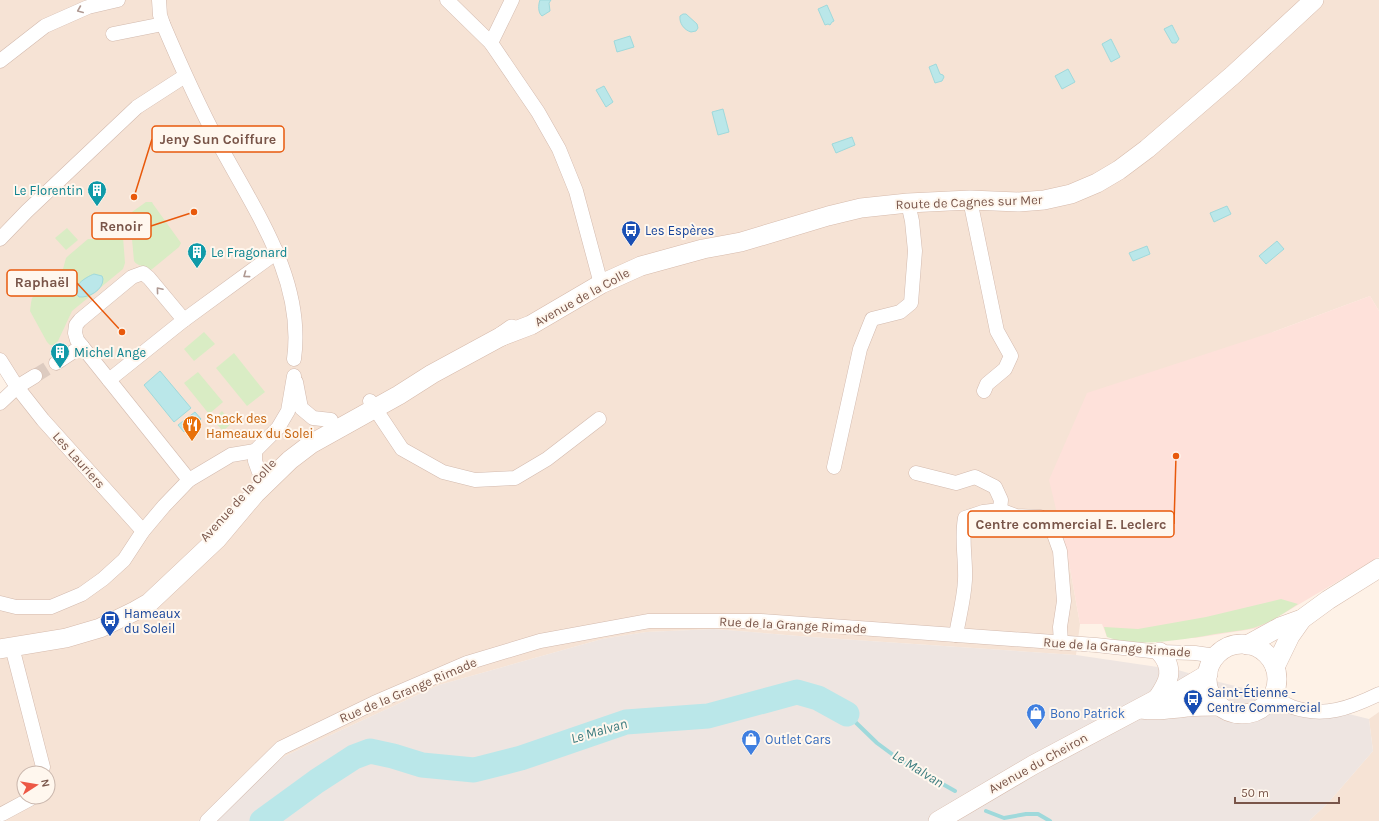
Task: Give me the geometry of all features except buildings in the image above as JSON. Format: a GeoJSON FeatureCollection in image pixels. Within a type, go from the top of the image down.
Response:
{"type":"FeatureCollection","features":[{"type":"Feature","properties":{"kind":"main road","name":"Route de Cagnes sur Mer"},"geometry":{"type":"LineString","coordinates":[[703,249],[741,242],[855,209],[908,203],[970,200],[1019,202],[1044,200],[1071,194],[1097,183],[1119,170],[1147,149],[1190,114],[1314,0]]}},
{"type":"Feature","properties":{"kind":"main road","name":"Avenue de la Colle"},"geometry":{"type":"LineString","coordinates":[[6,648],[66,638],[100,628],[149,603],[217,539],[255,494],[290,460],[311,444],[395,388],[432,374],[502,336],[527,318],[600,279],[703,249]]}},
{"type":"Feature","properties":{"kind":"main road","name":"Avenue de la Colle"},"geometry":{"type":"LineString","coordinates":[[164,589],[208,531],[259,472],[284,449],[313,429],[331,420],[372,404]]}},
{"type":"Feature","properties":{"kind":"main road"},"geometry":{"type":"LineString","coordinates":[[1247,644],[1280,627],[1302,618],[1379,568]]}},
{"type":"Feature","properties":{"kind":"main road"},"geometry":{"type":"LineString","coordinates":[[1275,667],[1290,636],[1302,618]]}},
{"type":"Feature","properties":{"kind":"main road"},"geometry":{"type":"LineString","coordinates":[[1247,644],[1264,652],[1272,662],[1277,674],[1277,686],[1272,698],[1262,708],[1248,714],[1233,713],[1220,706],[1210,694],[1208,674],[1210,664],[1216,656],[1227,648],[1233,645],[1247,644]]}},
{"type":"Feature","properties":{"kind":"main road"},"geometry":{"type":"LineString","coordinates":[[1157,699],[1167,683],[1169,674],[1164,656],[1160,652]]}},
{"type":"Feature","properties":{"kind":"main road","name":"Avenue du Cheiron"},"geometry":{"type":"LineString","coordinates":[[938,821],[1033,765],[1141,709],[1157,699],[1181,690],[1208,674]]}},
{"type":"Feature","properties":{"kind":"main road"},"geometry":{"type":"LineString","coordinates":[[1141,709],[1161,710],[1220,706]]}},
{"type":"Feature","properties":{"kind":"street"},"geometry":{"type":"LineString","coordinates":[[0,61],[45,26],[88,7],[118,0]]}},
{"type":"Feature","properties":{"kind":"street"},"geometry":{"type":"LineString","coordinates":[[159,0],[160,15],[163,24],[185,76],[212,131],[266,229],[286,275],[296,328],[294,359]]}},
{"type":"Feature","properties":{"kind":"street"},"geometry":{"type":"LineString","coordinates":[[447,0],[491,43],[538,112],[559,149],[576,191],[600,279]]}},
{"type":"Feature","properties":{"kind":"street"},"geometry":{"type":"LineString","coordinates":[[491,43],[512,0]]}},
{"type":"Feature","properties":{"kind":"street"},"geometry":{"type":"LineString","coordinates":[[113,34],[163,24]]}},
{"type":"Feature","properties":{"kind":"street"},"geometry":{"type":"LineString","coordinates":[[0,239],[27,211],[137,107],[185,76]]}},
{"type":"Feature","properties":{"kind":"street"},"geometry":{"type":"LineString","coordinates":[[970,200],[997,331],[1011,356],[1006,369],[987,384],[984,391]]}},
{"type":"Feature","properties":{"kind":"street"},"geometry":{"type":"LineString","coordinates":[[834,467],[860,349],[872,319],[900,312],[911,303],[915,251],[912,221],[908,203]]}},
{"type":"Feature","properties":{"kind":"street"},"geometry":{"type":"LineString","coordinates":[[108,380],[184,320],[277,252]]}},
{"type":"Feature","properties":{"kind":"street"},"geometry":{"type":"LineString","coordinates":[[184,320],[143,273],[132,277],[80,320],[76,325],[75,333],[77,340],[108,380],[190,480]]}},
{"type":"Feature","properties":{"kind":"street"},"geometry":{"type":"LineString","coordinates":[[56,363],[82,346]]}},
{"type":"Feature","properties":{"kind":"street","name":"Les Lauriers"},"geometry":{"type":"LineString","coordinates":[[0,360],[17,387],[42,420],[143,531]]}},
{"type":"Feature","properties":{"kind":"street"},"geometry":{"type":"LineString","coordinates":[[0,403],[17,387],[35,376]]}},
{"type":"Feature","properties":{"kind":"street"},"geometry":{"type":"LineString","coordinates":[[0,603],[16,607],[51,607],[82,594],[103,579],[124,560],[143,531],[164,506],[190,480],[231,455],[255,451],[278,428],[288,411],[294,376],[301,408],[313,418],[331,420]]}},
{"type":"Feature","properties":{"kind":"street"},"geometry":{"type":"LineString","coordinates":[[372,404],[402,449],[443,472],[475,480],[515,478],[546,459],[599,419]]}},
{"type":"Feature","properties":{"kind":"street"},"geometry":{"type":"LineString","coordinates":[[255,451],[255,461],[259,472]]}},
{"type":"Feature","properties":{"kind":"street"},"geometry":{"type":"LineString","coordinates":[[916,473],[956,483],[975,477],[995,486],[1001,500],[1000,510]]}},
{"type":"Feature","properties":{"kind":"street"},"geometry":{"type":"LineString","coordinates":[[956,635],[965,579],[963,529],[965,518],[983,512],[1000,510],[1016,516],[1040,517],[1050,523],[1060,551],[1064,601],[1060,627],[1061,643]]}},
{"type":"Feature","properties":{"kind":"street","name":"Rue de la Grange Rimade"},"geometry":{"type":"LineString","coordinates":[[207,821],[281,748],[374,703],[466,663],[540,641],[648,621],[761,621],[1061,643],[1160,652],[1201,653],[1216,656]]}},
{"type":"Feature","properties":{"kind":"street"},"geometry":{"type":"LineString","coordinates":[[6,648],[42,765]]}},
{"type":"Feature","properties":{"kind":"street"},"geometry":{"type":"LineString","coordinates":[[1272,698],[1292,707],[1324,712],[1350,707],[1379,694]]}},
{"type":"Feature","properties":{"kind":"street"},"geometry":{"type":"LineString","coordinates":[[2,814],[18,805]]}},
{"type":"Feature","properties":{"kind":"shaded area"},"geometry":{"type":"Polygon","coordinates":[[[0,0],[1379,0],[1379,311],[1370,296],[1273,332],[1069,563],[1080,624],[1076,655],[714,629],[646,632],[602,639],[439,685],[285,756],[198,821],[0,821],[0,407],[20,392],[0,359],[0,0]]]}},
{"type":"Feature","properties":{"kind":"shaded area"},"geometry":{"type":"Polygon","coordinates":[[[1370,296],[1379,311],[1379,557],[1259,628],[1195,638],[1107,637],[1102,624],[1080,624],[1069,563],[1049,480],[1087,393],[1273,332],[1370,296]]]}},
{"type":"Feature","properties":{"kind":"shaded area"},"geometry":{"type":"Polygon","coordinates":[[[714,629],[1076,655],[1178,670],[1219,682],[1369,719],[1373,751],[1328,803],[1309,821],[198,821],[285,756],[439,685],[602,639],[646,632],[714,629]]]}},
{"type":"Feature","properties":{"kind":"shaded area"},"geometry":{"type":"Polygon","coordinates":[[[1379,712],[1379,821],[1309,821],[1328,803],[1373,751],[1369,719],[1379,712]]]}},
{"type":"Feature","properties":{"kind":"green space"},"geometry":{"type":"Polygon","coordinates":[[[146,202],[152,202],[181,243],[179,247],[151,270],[134,261],[130,217],[132,212],[146,202]]]}},
{"type":"Feature","properties":{"kind":"green space"},"geometry":{"type":"Polygon","coordinates":[[[117,223],[122,224],[125,263],[123,269],[72,311],[58,341],[54,345],[50,345],[30,311],[32,298],[63,269],[68,256],[88,239],[96,239],[117,223]]]}},
{"type":"Feature","properties":{"kind":"green space"},"geometry":{"type":"Polygon","coordinates":[[[67,228],[78,240],[66,250],[55,238],[67,228]]]}},
{"type":"Feature","properties":{"kind":"green space"},"geometry":{"type":"Polygon","coordinates":[[[204,332],[215,344],[194,361],[184,349],[204,332]]]}},
{"type":"Feature","properties":{"kind":"green space"},"geometry":{"type":"Polygon","coordinates":[[[234,353],[265,392],[247,406],[216,368],[234,353]]]}},
{"type":"Feature","properties":{"kind":"green space"},"geometry":{"type":"Polygon","coordinates":[[[198,372],[223,402],[209,414],[184,383],[198,372]]]}},
{"type":"Feature","properties":{"kind":"green space"},"geometry":{"type":"Polygon","coordinates":[[[222,411],[232,423],[223,431],[213,420],[222,411]]]}},
{"type":"Feature","properties":{"kind":"green space"},"geometry":{"type":"Polygon","coordinates":[[[1281,599],[1298,604],[1264,624],[1254,628],[1238,631],[1180,640],[1133,642],[1107,637],[1104,627],[1138,629],[1206,617],[1281,599]]]}},
{"type":"Feature","properties":{"kind":"water"},"geometry":{"type":"Polygon","coordinates":[[[540,0],[551,0],[549,3],[550,11],[542,16],[539,9],[540,0]]]}},
{"type":"Feature","properties":{"kind":"water"},"geometry":{"type":"Polygon","coordinates":[[[827,5],[834,21],[830,25],[825,25],[818,9],[827,5]]]}},
{"type":"Feature","properties":{"kind":"water"},"geometry":{"type":"Polygon","coordinates":[[[686,14],[697,24],[698,28],[696,31],[691,32],[682,26],[680,16],[686,14]]]}},
{"type":"Feature","properties":{"kind":"water"},"geometry":{"type":"Polygon","coordinates":[[[1172,25],[1179,39],[1176,43],[1172,43],[1164,29],[1172,25]]]}},
{"type":"Feature","properties":{"kind":"water"},"geometry":{"type":"Polygon","coordinates":[[[630,36],[634,47],[617,52],[614,41],[630,36]]]}},
{"type":"Feature","properties":{"kind":"water"},"geometry":{"type":"Polygon","coordinates":[[[1111,39],[1120,57],[1111,62],[1102,44],[1111,39]]]}},
{"type":"Feature","properties":{"kind":"water"},"geometry":{"type":"Polygon","coordinates":[[[936,64],[940,74],[944,77],[942,81],[935,83],[929,67],[936,64]]]}},
{"type":"Feature","properties":{"kind":"water"},"geometry":{"type":"Polygon","coordinates":[[[1068,69],[1075,82],[1062,89],[1055,76],[1068,69]]]}},
{"type":"Feature","properties":{"kind":"water"},"geometry":{"type":"Polygon","coordinates":[[[604,86],[613,102],[606,107],[596,90],[604,86]]]}},
{"type":"Feature","properties":{"kind":"water"},"geometry":{"type":"Polygon","coordinates":[[[723,109],[729,132],[718,135],[712,112],[723,109]]]}},
{"type":"Feature","properties":{"kind":"water"},"geometry":{"type":"Polygon","coordinates":[[[852,137],[855,145],[836,153],[832,144],[852,137]]]}},
{"type":"Feature","properties":{"kind":"water"},"geometry":{"type":"Polygon","coordinates":[[[1227,206],[1231,214],[1214,222],[1210,213],[1227,206]]]}},
{"type":"Feature","properties":{"kind":"water"},"geometry":{"type":"Polygon","coordinates":[[[1277,241],[1284,249],[1266,264],[1259,256],[1277,241]]]}},
{"type":"Feature","properties":{"kind":"water"},"geometry":{"type":"Polygon","coordinates":[[[1147,246],[1150,254],[1133,261],[1129,253],[1147,246]]]}},
{"type":"Feature","properties":{"kind":"water"},"geometry":{"type":"Polygon","coordinates":[[[94,274],[102,276],[103,279],[101,287],[91,295],[79,297],[76,293],[77,286],[87,277],[94,274]]]}},
{"type":"Feature","properties":{"kind":"water"},"geometry":{"type":"Polygon","coordinates":[[[160,371],[191,408],[174,422],[144,385],[160,371]]]}},
{"type":"Feature","properties":{"kind":"water"},"geometry":{"type":"Polygon","coordinates":[[[195,412],[201,419],[184,432],[178,425],[195,412]]]}},
{"type":"Feature","properties":{"kind":"waterway","name":"Le Malvan"},"geometry":{"type":"LineString","coordinates":[[262,821],[317,781],[354,757],[370,751],[422,765],[474,770],[521,758],[626,722],[708,716],[797,692],[818,698],[847,714]]}},
{"type":"Feature","properties":{"kind":"waterway","name":"Le Malvan"},"geometry":{"type":"LineString","coordinates":[[847,714],[877,743],[900,760],[955,791]]}},
{"type":"Feature","properties":{"kind":"waterway","name":"Le Malvan"},"geometry":{"type":"LineString","coordinates":[[986,811],[1004,818],[1026,814],[1038,814],[1050,821]]}},
{"type":"Feature","properties":{"kind":"tunnel"},"geometry":{"type":"LineString","coordinates":[[35,376],[56,363]]}},
{"type":"Feature","properties":{"kind":"place","name":"Jeny Sun Coiffure"},"geometry":{"type":"Point","coordinates":[134,197]}},
{"type":"Feature","properties":{"kind":"place","name":"Le Florentin"},"geometry":{"type":"Point","coordinates":[97,207]}},
{"type":"Feature","properties":{"kind":"place","name":"Renoir"},"geometry":{"type":"Point","coordinates":[194,212]}},
{"type":"Feature","properties":{"kind":"place","name":"Les Espères"},"geometry":{"type":"Point","coordinates":[631,247]}},
{"type":"Feature","properties":{"kind":"place","name":"Le Fragonard"},"geometry":{"type":"Point","coordinates":[197,269]}},
{"type":"Feature","properties":{"kind":"place","name":"Raphaël"},"geometry":{"type":"Point","coordinates":[122,332]}},
{"type":"Feature","properties":{"kind":"place","name":"Michel Ange"},"geometry":{"type":"Point","coordinates":[60,369]}},
{"type":"Feature","properties":{"kind":"place","name":"Snack des Hameaux du Solei"},"geometry":{"type":"Point","coordinates":[192,442]}},
{"type":"Feature","properties":{"kind":"place","name":"Centre commercial E. Leclerc"},"geometry":{"type":"Point","coordinates":[1176,456]}},
{"type":"Feature","properties":{"kind":"place","name":"Hameaux du Soleil"},"geometry":{"type":"Point","coordinates":[110,637]}},
{"type":"Feature","properties":{"kind":"place","name":"Saint-Étienne - Centre Commercial"},"geometry":{"type":"Point","coordinates":[1193,716]}},
{"type":"Feature","properties":{"kind":"place","name":"Bono Patrick"},"geometry":{"type":"Point","coordinates":[1036,730]}},
{"type":"Feature","properties":{"kind":"place","name":"Outlet Cars"},"geometry":{"type":"Point","coordinates":[751,756]}}]}
